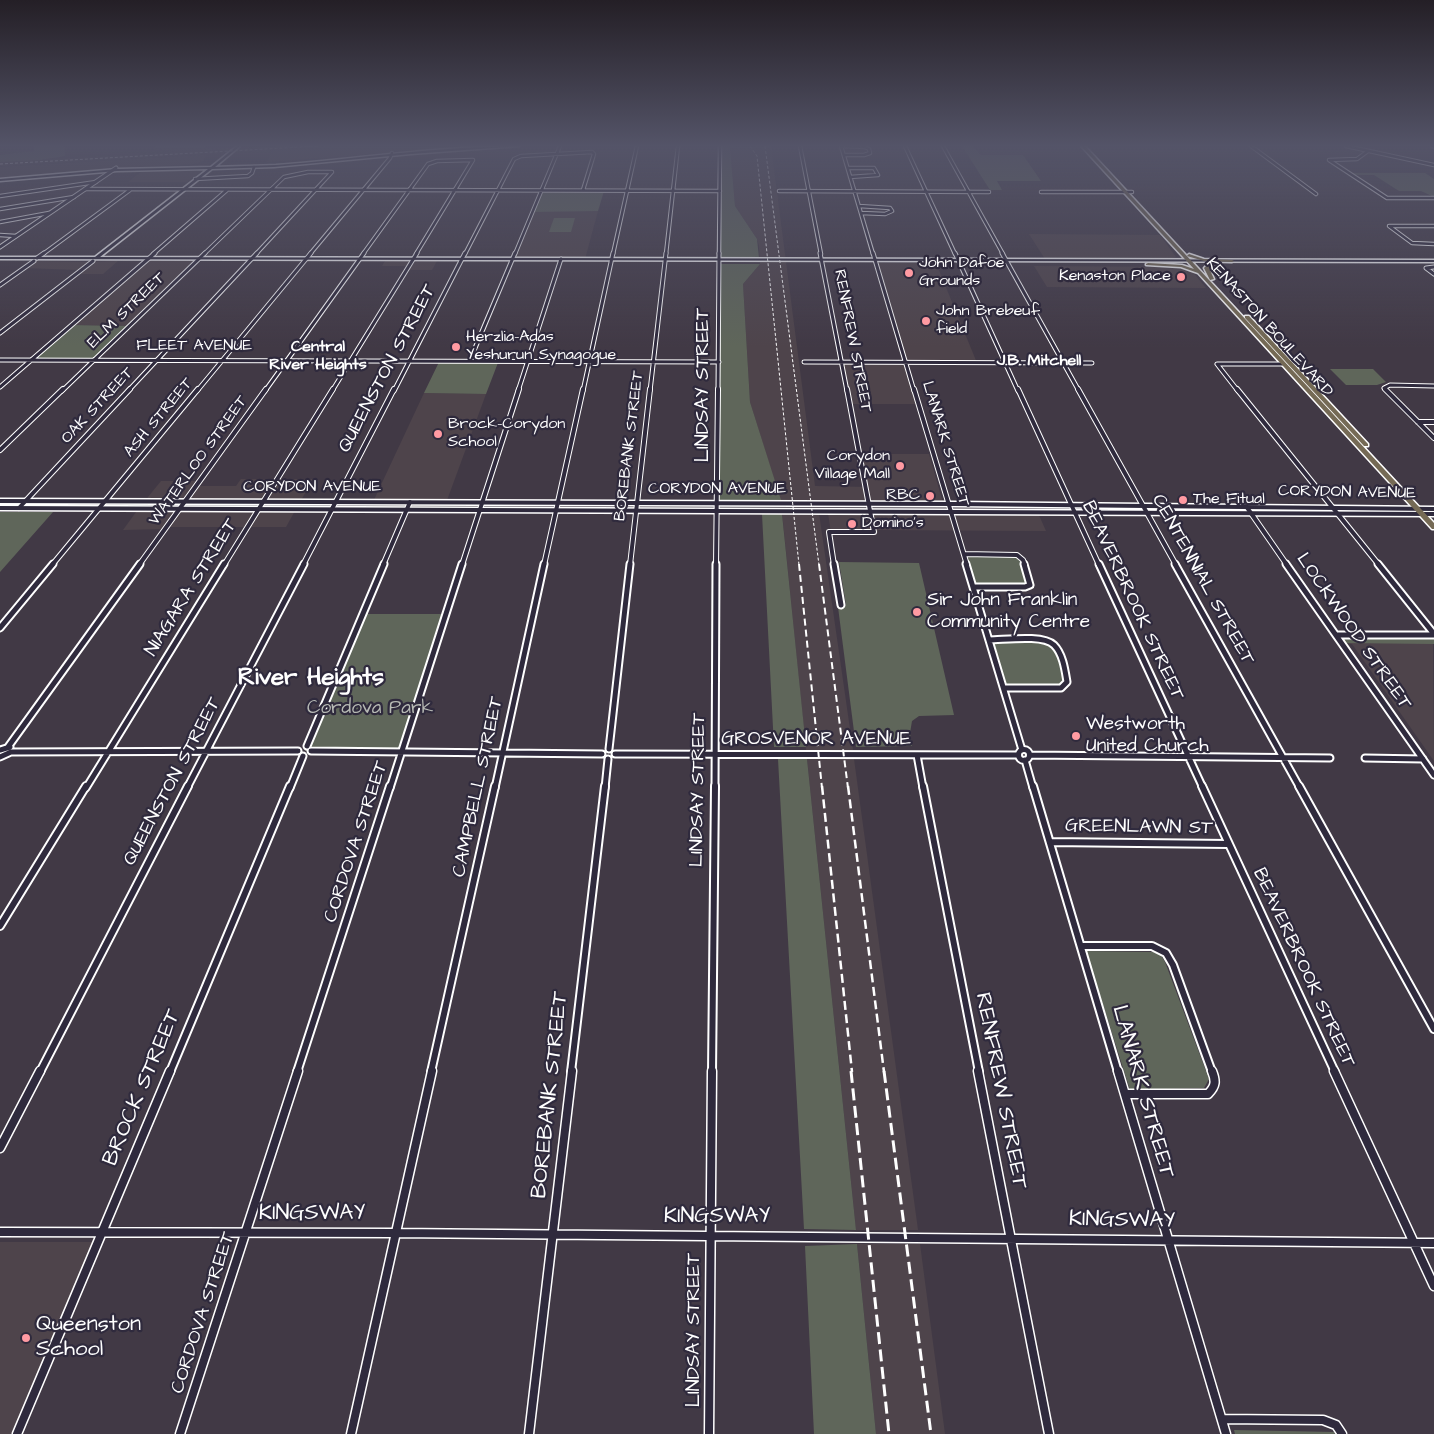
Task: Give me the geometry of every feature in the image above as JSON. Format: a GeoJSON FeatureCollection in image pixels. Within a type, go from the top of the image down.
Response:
{"type":"FeatureCollection","features":[{"type":"Feature","properties":{"kind":"main road"},"geometry":{"type":"LineString","coordinates":[[92,259],[151,213]]}},
{"type":"Feature","properties":{"kind":"main road"},"geometry":{"type":"LineString","coordinates":[[92,259],[103,253],[152,213]]}},
{"type":"Feature","properties":{"kind":"main road","name":"KENASTON BOULEVARD"},"geometry":{"type":"LineString","coordinates":[[1145,213],[1182,254],[1193,261],[1200,273],[1282,364],[1421,510],[1433,514]]}},
{"type":"Feature","properties":{"kind":"main road","name":"KENASTON BOULEVARD"},"geometry":{"type":"LineString","coordinates":[[1150,213],[1421,510],[1434,527]]}},
{"type":"Feature","properties":{"kind":"main road"},"geometry":{"type":"LineString","coordinates":[[103,253],[121,258],[147,260]]}},
{"type":"Feature","properties":{"kind":"main road"},"geometry":{"type":"LineString","coordinates":[[1166,261],[1176,260],[1182,254]]}},
{"type":"Feature","properties":{"kind":"main road"},"geometry":{"type":"LineString","coordinates":[[92,259],[121,258]]}},
{"type":"Feature","properties":{"kind":"main road"},"geometry":{"type":"LineString","coordinates":[[0,259],[1232,261],[1434,264]]}},
{"type":"Feature","properties":{"kind":"main road"},"geometry":{"type":"LineString","coordinates":[[1148,264],[1206,260],[1232,261]]}},
{"type":"Feature","properties":{"kind":"main road"},"geometry":{"type":"LineString","coordinates":[[1193,261],[1220,264]]}},
{"type":"Feature","properties":{"kind":"main road"},"geometry":{"type":"LineString","coordinates":[[1008,262],[1148,264],[1182,266],[1200,273]]}},
{"type":"Feature","properties":{"kind":"main road"},"geometry":{"type":"LineString","coordinates":[[1212,279],[1206,268],[1210,265],[1220,264],[1434,264]]}},
{"type":"Feature","properties":{"kind":"main road","name":"CORYDON AVENUE"},"geometry":{"type":"LineString","coordinates":[[0,501],[336,502],[409,506]]}},
{"type":"Feature","properties":{"kind":"main road","name":"CORYDON AVENUE"},"geometry":{"type":"LineString","coordinates":[[0,508],[333,509],[409,506],[557,506],[1073,508],[1246,506],[1421,510]]}},
{"type":"Feature","properties":{"kind":"main road","name":"CORYDON AVENUE"},"geometry":{"type":"LineString","coordinates":[[1073,508],[1147,512],[1251,513],[1337,513],[1421,510]]}},
{"type":"Feature","properties":{"kind":"street"},"geometry":{"type":"LineString","coordinates":[[0,222],[50,213]]}},
{"type":"Feature","properties":{"kind":"street"},"geometry":{"type":"LineString","coordinates":[[0,247],[50,213]]}},
{"type":"Feature","properties":{"kind":"street"},"geometry":{"type":"LineString","coordinates":[[0,285],[99,213]]}},
{"type":"Feature","properties":{"kind":"street"},"geometry":{"type":"LineString","coordinates":[[0,387],[201,213]]}},
{"type":"Feature","properties":{"kind":"street","name":"ELM STREET"},"geometry":{"type":"LineString","coordinates":[[0,450],[248,213]]}},
{"type":"Feature","properties":{"kind":"street","name":"OAK STREET"},"geometry":{"type":"LineString","coordinates":[[19,508],[296,213]]}},
{"type":"Feature","properties":{"kind":"street","name":"ASH STREET"},"geometry":{"type":"LineString","coordinates":[[0,628],[345,213]]}},
{"type":"Feature","properties":{"kind":"street","name":"WATERLOO STREET"},"geometry":{"type":"LineString","coordinates":[[9,750],[180,508],[394,213]]}},
{"type":"Feature","properties":{"kind":"street","name":"NIAGARA STREET"},"geometry":{"type":"LineString","coordinates":[[0,926],[442,213]]}},
{"type":"Feature","properties":{"kind":"street","name":"QUEENSTON STREET"},"geometry":{"type":"LineString","coordinates":[[0,1148],[208,752],[487,213]]}},
{"type":"Feature","properties":{"kind":"street"},"geometry":{"type":"LineString","coordinates":[[470,360],[532,213]]}},
{"type":"Feature","properties":{"kind":"street","name":"CAMPBELL STREET"},"geometry":{"type":"LineString","coordinates":[[351,1434],[622,213]]}},
{"type":"Feature","properties":{"kind":"street","name":"BOREBANK STREET"},"geometry":{"type":"LineString","coordinates":[[609,749],[670,213]]}},
{"type":"Feature","properties":{"kind":"street","name":"LINDSAY STREET"},"geometry":{"type":"LineString","coordinates":[[709,1434],[720,213]]}},
{"type":"Feature","properties":{"kind":"street","name":"RENFREW STREET"},"geometry":{"type":"LineString","coordinates":[[813,213],[874,532],[829,532],[841,605]]}},
{"type":"Feature","properties":{"kind":"street"},"geometry":{"type":"LineString","coordinates":[[861,214],[889,213]]}},
{"type":"Feature","properties":{"kind":"street","name":"BEAVERBROOK STREET"},"geometry":{"type":"LineString","coordinates":[[936,213],[1434,1286]]}},
{"type":"Feature","properties":{"kind":"street","name":"CENTENNIAL STREET"},"geometry":{"type":"LineString","coordinates":[[981,213],[1434,1028]]}},
{"type":"Feature","properties":{"kind":"street","name":"LANARK STREET"},"geometry":{"type":"LineString","coordinates":[[861,214],[1022,750]]}},
{"type":"Feature","properties":{"kind":"street"},"geometry":{"type":"LineString","coordinates":[[1434,226],[1389,227],[1412,243],[1434,244]]}},
{"type":"Feature","properties":{"kind":"street"},"geometry":{"type":"LineString","coordinates":[[0,235],[16,236]]}},
{"type":"Feature","properties":{"kind":"street"},"geometry":{"type":"LineString","coordinates":[[0,333],[92,259]]}},
{"type":"Feature","properties":{"kind":"street","name":"CORDOVA STREET"},"geometry":{"type":"LineString","coordinates":[[180,1434],[561,260]]}},
{"type":"Feature","properties":{"kind":"street"},"geometry":{"type":"LineString","coordinates":[[1434,264],[1426,268],[1434,274]]}},
{"type":"Feature","properties":{"kind":"street","name":"FLEET AVENUE"},"geometry":{"type":"LineString","coordinates":[[0,360],[719,362]]}},
{"type":"Feature","properties":{"kind":"street"},"geometry":{"type":"LineString","coordinates":[[804,362],[1092,363]]}},
{"type":"Feature","properties":{"kind":"street"},"geometry":{"type":"LineString","coordinates":[[1282,364],[1217,364],[1434,634]]}},
{"type":"Feature","properties":{"kind":"street"},"geometry":{"type":"LineString","coordinates":[[1434,386],[1390,385],[1384,388],[1434,438]]}},
{"type":"Feature","properties":{"kind":"street"},"geometry":{"type":"LineString","coordinates":[[1418,422],[1434,422]]}},
{"type":"Feature","properties":{"kind":"street"},"geometry":{"type":"LineString","coordinates":[[301,754],[307,746],[409,506]]}},
{"type":"Feature","properties":{"kind":"street","name":"LOCKWOOD STREET"},"geometry":{"type":"LineString","coordinates":[[1246,506],[1434,775]]}},
{"type":"Feature","properties":{"kind":"street"},"geometry":{"type":"LineString","coordinates":[[964,554],[1017,555],[1023,560],[1030,582],[1030,585],[1025,587],[973,587]]}},
{"type":"Feature","properties":{"kind":"street"},"geometry":{"type":"LineString","coordinates":[[1336,635],[1434,634]]}},
{"type":"Feature","properties":{"kind":"street"},"geometry":{"type":"LineString","coordinates":[[989,640],[1039,640],[1051,642],[1056,649],[1067,682],[1066,686],[1055,688],[1004,688]]}},
{"type":"Feature","properties":{"kind":"street"},"geometry":{"type":"LineString","coordinates":[[307,746],[311,748],[311,751]]}},
{"type":"Feature","properties":{"kind":"street"},"geometry":{"type":"LineString","coordinates":[[0,750],[301,754],[311,751],[605,756],[615,754],[613,750],[609,749],[605,756]]}},
{"type":"Feature","properties":{"kind":"street"},"geometry":{"type":"LineString","coordinates":[[0,757],[9,750]]}},
{"type":"Feature","properties":{"kind":"street"},"geometry":{"type":"LineString","coordinates":[[1028,758],[1022,750],[1018,751],[1017,755],[1028,758],[1330,758]]}},
{"type":"Feature","properties":{"kind":"street","name":"BROCK STREET"},"geometry":{"type":"LineString","coordinates":[[17,1434],[301,754]]}},
{"type":"Feature","properties":{"kind":"street","name":"GROSVENOR AVENUE"},"geometry":{"type":"LineString","coordinates":[[615,754],[1017,755]]}},
{"type":"Feature","properties":{"kind":"street","name":"RENFREW STREET"},"geometry":{"type":"LineString","coordinates":[[917,755],[1049,1434]]}},
{"type":"Feature","properties":{"kind":"street","name":"BOREBANK STREET"},"geometry":{"type":"LineString","coordinates":[[530,1434],[605,756]]}},
{"type":"Feature","properties":{"kind":"street","name":"LANARK STREET"},"geometry":{"type":"LineString","coordinates":[[1028,758],[1050,842],[1226,1434]]}},
{"type":"Feature","properties":{"kind":"street"},"geometry":{"type":"LineString","coordinates":[[1365,758],[1423,759]]}},
{"type":"Feature","properties":{"kind":"street","name":"GREENLAWN ST"},"geometry":{"type":"LineString","coordinates":[[1050,842],[1228,844]]}},
{"type":"Feature","properties":{"kind":"street"},"geometry":{"type":"LineString","coordinates":[[1081,946],[1152,946],[1162,949],[1170,957],[1174,965],[1215,1079],[1214,1088],[1208,1094],[1125,1094]]}},
{"type":"Feature","properties":{"kind":"street","name":"KINGSWAY"},"geometry":{"type":"LineString","coordinates":[[0,1232],[396,1233],[1434,1243]]}},
{"type":"Feature","properties":{"kind":"street"},"geometry":{"type":"LineString","coordinates":[[1222,1419],[1323,1420],[1336,1425],[1342,1434]]}},
{"type":"Feature","properties":{"kind":"shaded area"},"geometry":{"type":"Polygon","coordinates":[[[533,213],[597,213],[585,259],[513,259],[533,213]]]}},
{"type":"Feature","properties":{"kind":"shaded area"},"geometry":{"type":"Polygon","coordinates":[[[740,213],[780,213],[815,486],[868,487],[861,454],[929,454],[943,503],[781,502],[750,402],[743,284],[760,264],[757,239],[740,213]]]}},
{"type":"Feature","properties":{"kind":"shaded area"},"geometry":{"type":"Polygon","coordinates":[[[1029,234],[1160,235],[1176,257],[1168,259],[1045,259],[1029,234]]]}},
{"type":"Feature","properties":{"kind":"shaded area"},"geometry":{"type":"Polygon","coordinates":[[[34,261],[118,261],[103,274],[75,274],[78,270],[24,268],[34,261]]]}},
{"type":"Feature","properties":{"kind":"shaded area"},"geometry":{"type":"Polygon","coordinates":[[[145,261],[197,261],[130,326],[71,325],[145,261]]]}},
{"type":"Feature","properties":{"kind":"shaded area"},"geometry":{"type":"Polygon","coordinates":[[[385,261],[437,261],[432,270],[407,270],[409,266],[382,266],[385,261]]]}},
{"type":"Feature","properties":{"kind":"shaded area","name":"John Brebeuf field"},"geometry":{"type":"Polygon","coordinates":[[[876,263],[936,263],[977,363],[906,362],[876,263]]]}},
{"type":"Feature","properties":{"kind":"shaded area"},"geometry":{"type":"Polygon","coordinates":[[[1034,266],[1182,267],[1192,271],[1206,288],[1047,287],[1034,266]]]}},
{"type":"Feature","properties":{"kind":"shaded area"},"geometry":{"type":"Polygon","coordinates":[[[842,362],[906,362],[918,404],[850,404],[842,362]]]}},
{"type":"Feature","properties":{"kind":"shaded area","name":"Brock-Corydon School"},"geometry":{"type":"Polygon","coordinates":[[[424,393],[486,394],[446,503],[373,502],[424,393]]]}},
{"type":"Feature","properties":{"kind":"shaded area"},"geometry":{"type":"Polygon","coordinates":[[[241,479],[313,479],[300,502],[144,502],[161,481],[199,481],[197,486],[236,486],[241,479]]]}},
{"type":"Feature","properties":{"kind":"shaded area"},"geometry":{"type":"Polygon","coordinates":[[[139,508],[296,509],[286,527],[167,527],[165,529],[123,530],[139,508]]]}},
{"type":"Feature","properties":{"kind":"shaded area"},"geometry":{"type":"Polygon","coordinates":[[[782,512],[819,513],[853,750],[806,750],[782,512]]]}},
{"type":"Feature","properties":{"kind":"shaded area"},"geometry":{"type":"Polygon","coordinates":[[[828,513],[1038,513],[1046,531],[878,530],[878,533],[831,533],[828,513]]]}},
{"type":"Feature","properties":{"kind":"shaded area"},"geometry":{"type":"Polygon","coordinates":[[[1434,635],[1434,761],[1352,644],[1342,643],[1434,635]]]}},
{"type":"Feature","properties":{"kind":"shaded area"},"geometry":{"type":"Polygon","coordinates":[[[807,759],[854,759],[918,1230],[856,1230],[807,759]]]}},
{"type":"Feature","properties":{"kind":"shaded area","name":"Queenston School"},"geometry":{"type":"Polygon","coordinates":[[[0,1242],[93,1242],[13,1434],[0,1434],[0,1242]]]}},
{"type":"Feature","properties":{"kind":"shaded area"},"geometry":{"type":"Polygon","coordinates":[[[857,1244],[920,1244],[945,1434],[876,1434],[857,1244]]]}},
{"type":"Feature","properties":{"kind":"green space"},"geometry":{"type":"Polygon","coordinates":[[[720,213],[740,213],[757,239],[759,258],[719,258],[720,213]]]}},
{"type":"Feature","properties":{"kind":"green space"},"geometry":{"type":"Polygon","coordinates":[[[554,218],[575,218],[571,232],[549,232],[554,218]]]}},
{"type":"Feature","properties":{"kind":"green space"},"geometry":{"type":"Polygon","coordinates":[[[720,264],[760,264],[743,284],[750,402],[781,500],[718,500],[720,264]]]}},
{"type":"Feature","properties":{"kind":"green space"},"geometry":{"type":"Polygon","coordinates":[[[71,325],[130,326],[94,360],[32,360],[71,325]]]}},
{"type":"Feature","properties":{"kind":"green space"},"geometry":{"type":"Polygon","coordinates":[[[440,360],[499,360],[486,394],[424,393],[440,360]]]}},
{"type":"Feature","properties":{"kind":"green space"},"geometry":{"type":"Polygon","coordinates":[[[1330,369],[1373,369],[1386,382],[1377,385],[1346,385],[1330,369]]]}},
{"type":"Feature","properties":{"kind":"green space"},"geometry":{"type":"Polygon","coordinates":[[[0,512],[53,512],[0,572],[0,512]]]}},
{"type":"Feature","properties":{"kind":"green space"},"geometry":{"type":"Polygon","coordinates":[[[762,514],[782,514],[806,747],[774,747],[762,514]]]}},
{"type":"Feature","properties":{"kind":"green space"},"geometry":{"type":"Polygon","coordinates":[[[964,554],[1020,557],[1030,585],[973,587],[964,554]]]}},
{"type":"Feature","properties":{"kind":"green space"},"geometry":{"type":"Polygon","coordinates":[[[839,562],[919,563],[954,715],[919,716],[912,721],[910,733],[912,746],[856,747],[838,607],[846,605],[839,562]]]}},
{"type":"Feature","properties":{"kind":"green space","name":"Cordova Park"},"geometry":{"type":"Polygon","coordinates":[[[363,614],[446,614],[402,753],[305,751],[363,614]]]}},
{"type":"Feature","properties":{"kind":"green space"},"geometry":{"type":"Polygon","coordinates":[[[1336,635],[1434,635],[1434,644],[1342,643],[1336,635]]]}},
{"type":"Feature","properties":{"kind":"green space"},"geometry":{"type":"Polygon","coordinates":[[[989,640],[1039,640],[1054,645],[1066,677],[1066,685],[1004,688],[989,640]]]}},
{"type":"Feature","properties":{"kind":"green space"},"geometry":{"type":"Polygon","coordinates":[[[778,759],[807,759],[856,1230],[804,1229],[778,759]]]}},
{"type":"Feature","properties":{"kind":"green space"},"geometry":{"type":"Polygon","coordinates":[[[1086,951],[1154,952],[1161,955],[1209,1079],[1204,1088],[1130,1090],[1086,951]]]}},
{"type":"Feature","properties":{"kind":"green space"},"geometry":{"type":"Polygon","coordinates":[[[857,1244],[876,1434],[814,1434],[805,1246],[857,1244]]]}},
{"type":"Feature","properties":{"kind":"green space"},"geometry":{"type":"Polygon","coordinates":[[[1234,1430],[1334,1432],[1335,1434],[1235,1434],[1234,1430]]]}},
{"type":"Feature","properties":{"kind":"railway"},"geometry":{"type":"LineString","coordinates":[[763,213],[799,565]]}},
{"type":"Feature","properties":{"kind":"railway"},"geometry":{"type":"LineString","coordinates":[[774,213],[819,565]]}},
{"type":"Feature","properties":{"kind":"railway"},"geometry":{"type":"LineString","coordinates":[[799,564],[822,788]]}},
{"type":"Feature","properties":{"kind":"railway"},"geometry":{"type":"LineString","coordinates":[[819,564],[848,788]]}},
{"type":"Feature","properties":{"kind":"railway"},"geometry":{"type":"LineString","coordinates":[[822,786],[852,1072]]}},
{"type":"Feature","properties":{"kind":"railway"},"geometry":{"type":"LineString","coordinates":[[848,786],[884,1072]]}},
{"type":"Feature","properties":{"kind":"railway"},"geometry":{"type":"LineString","coordinates":[[851,1071],[889,1434]]}},
{"type":"Feature","properties":{"kind":"railway"},"geometry":{"type":"LineString","coordinates":[[884,1071],[931,1434]]}},
{"type":"Feature","properties":{"kind":"place","name":"John Dafoe Grounds"},"geometry":{"type":"Point","coordinates":[909,273]}},
{"type":"Feature","properties":{"kind":"place","name":"Kenaston Place"},"geometry":{"type":"Point","coordinates":[1181,277]}},
{"type":"Feature","properties":{"kind":"place","name":"John Brebeuf field"},"geometry":{"type":"Point","coordinates":[926,321]}},
{"type":"Feature","properties":{"kind":"place","name":"Herzlia-Adas Yeshurun Synagogue"},"geometry":{"type":"Point","coordinates":[456,347]}},
{"type":"Feature","properties":{"kind":"place","name":"Brock-Corydon School"},"geometry":{"type":"Point","coordinates":[438,434]}},
{"type":"Feature","properties":{"kind":"place","name":"Corydon Village Mall"},"geometry":{"type":"Point","coordinates":[900,466]}},
{"type":"Feature","properties":{"kind":"place","name":"RBC"},"geometry":{"type":"Point","coordinates":[930,496]}},
{"type":"Feature","properties":{"kind":"place","name":"The Fitual"},"geometry":{"type":"Point","coordinates":[1183,500]}},
{"type":"Feature","properties":{"kind":"place","name":"Domino's"},"geometry":{"type":"Point","coordinates":[852,524]}},
{"type":"Feature","properties":{"kind":"place","name":"Sir John Franklin Community Centre"},"geometry":{"type":"Point","coordinates":[917,612]}},
{"type":"Feature","properties":{"kind":"place","name":"Westworth United Church"},"geometry":{"type":"Point","coordinates":[1076,736]}},
{"type":"Feature","properties":{"kind":"place","name":"Queenston School"},"geometry":{"type":"Point","coordinates":[26,1338]}},
{"type":"Feature","properties":{"kind":"district","name":"Central River Heights"},"geometry":{"type":"Point","coordinates":[318,357]}},
{"type":"Feature","properties":{"kind":"district","name":"J.B. Mitchell"},"geometry":{"type":"Point","coordinates":[1039,362]}},
{"type":"Feature","properties":{"kind":"district","name":"River Heights"},"geometry":{"type":"Point","coordinates":[311,679]}}]}
